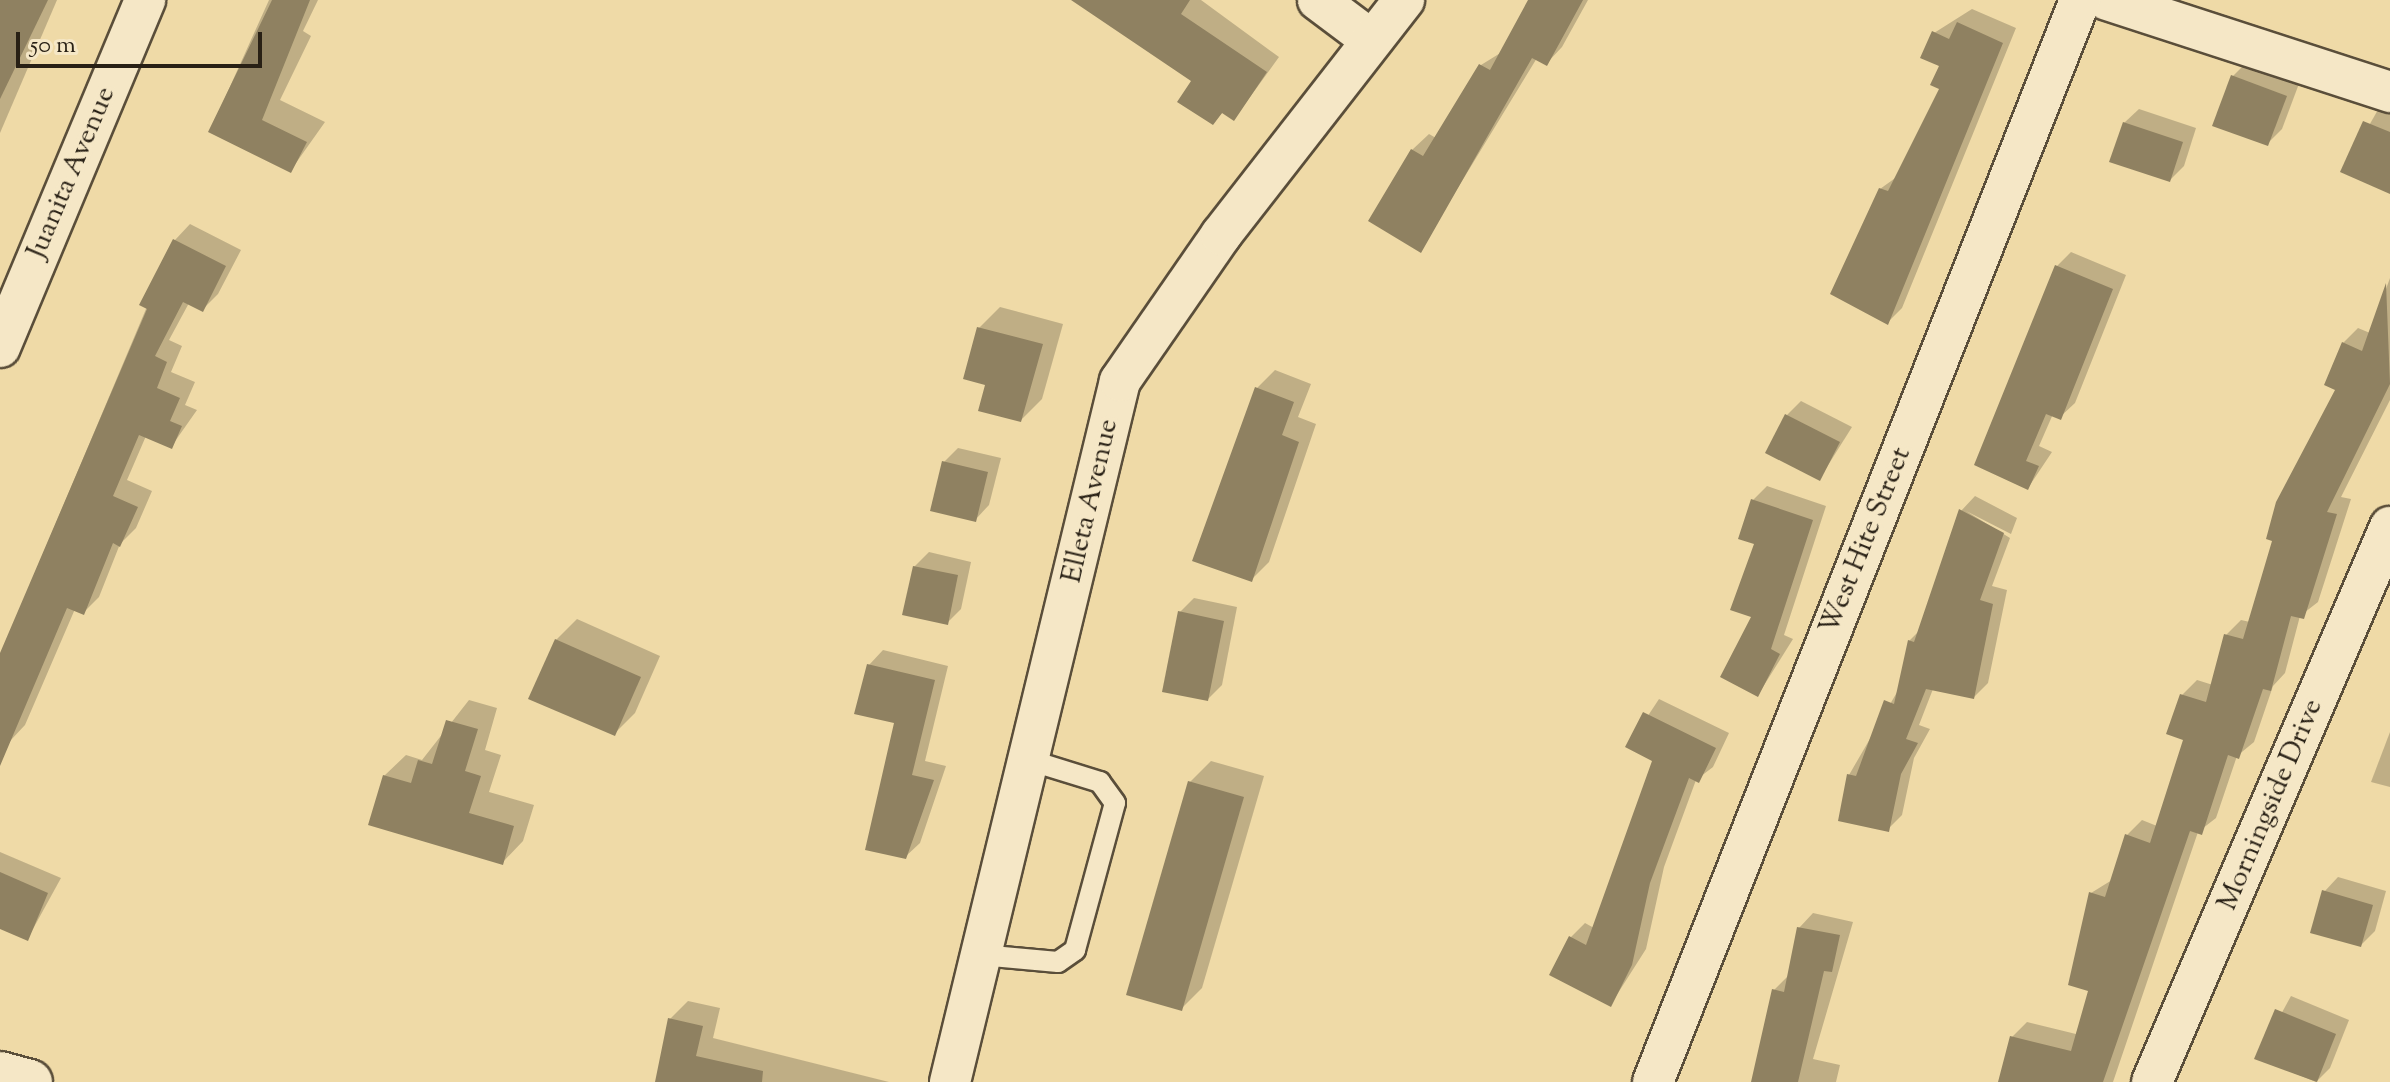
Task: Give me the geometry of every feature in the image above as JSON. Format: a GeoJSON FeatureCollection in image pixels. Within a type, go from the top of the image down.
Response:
{"type":"FeatureCollection","features":[{"type":"Feature","properties":{"kind":"main road"},"geometry":{"type":"LineString","coordinates":[[0,1074],[30,1082]]}},
{"type":"Feature","properties":{"kind":"street","name":"Juanita Avenue"},"geometry":{"type":"LineString","coordinates":[[0,347],[145,0]]}},
{"type":"Feature","properties":{"kind":"street"},"geometry":{"type":"LineString","coordinates":[[1318,0],[1370,39]]}},
{"type":"Feature","properties":{"kind":"street","name":"Elleta Avenue"},"geometry":{"type":"LineString","coordinates":[[950,1082],[1120,381],[1370,39],[1404,0]]}},
{"type":"Feature","properties":{"kind":"street","name":"West Hite Street"},"geometry":{"type":"LineString","coordinates":[[1653,1082],[2080,0]]}},
{"type":"Feature","properties":{"kind":"street"},"geometry":{"type":"LineString","coordinates":[[2107,0],[2390,92]]}},
{"type":"Feature","properties":{"kind":"street","name":"Morningside Drive"},"geometry":{"type":"LineString","coordinates":[[2152,1082],[2390,527]]}},
{"type":"Feature","properties":{"kind":"lane"},"geometry":{"type":"LineString","coordinates":[[981,955],[1058,962],[1075,950],[1115,803],[1100,782],[1029,760]]}},
{"type":"Feature","properties":{"kind":"building"},"geometry":{"type":"Polygon","coordinates":[[[0,0],[48,0],[0,99],[0,0]]]}},
{"type":"Feature","properties":{"kind":"building"},"geometry":{"type":"Polygon","coordinates":[[[272,0],[310,0],[262,120],[307,142],[291,173],[208,132],[272,0]]]}},
{"type":"Feature","properties":{"kind":"building"},"geometry":{"type":"Polygon","coordinates":[[[1071,0],[1190,0],[1181,14],[1267,72],[1234,121],[1222,113],[1213,125],[1177,102],[1191,81],[1071,0]]]}},
{"type":"Feature","properties":{"kind":"building"},"geometry":{"type":"Polygon","coordinates":[[[1528,0],[1583,0],[1547,66],[1532,58],[1421,253],[1368,221],[1411,149],[1423,156],[1479,64],[1490,70],[1528,0]]]}},
{"type":"Feature","properties":{"kind":"building"},"geometry":{"type":"Polygon","coordinates":[[[1957,22],[2003,43],[1888,325],[1830,294],[1879,188],[1888,191],[1939,89],[1930,85],[1939,66],[1920,58],[1932,31],[1949,39],[1957,22]]]}},
{"type":"Feature","properties":{"kind":"building"},"geometry":{"type":"Polygon","coordinates":[[[2231,75],[2287,96],[2268,146],[2212,126],[2231,75]]]}},
{"type":"Feature","properties":{"kind":"building"},"geometry":{"type":"Polygon","coordinates":[[[2363,121],[2390,132],[2390,194],[2340,172],[2363,121]]]}},
{"type":"Feature","properties":{"kind":"building"},"geometry":{"type":"Polygon","coordinates":[[[2123,122],[2183,142],[2170,182],[2109,162],[2123,122]]]}},
{"type":"Feature","properties":{"kind":"building"},"geometry":{"type":"Polygon","coordinates":[[[173,239],[226,266],[203,312],[183,302],[155,356],[167,362],[157,388],[180,398],[170,421],[182,426],[172,449],[139,435],[113,496],[138,507],[120,547],[113,543],[84,615],[67,608],[0,766],[0,653],[147,309],[139,305],[173,239]]]}},
{"type":"Feature","properties":{"kind":"building"},"geometry":{"type":"Polygon","coordinates":[[[2055,265],[2113,289],[2061,420],[2046,414],[2026,461],[2039,466],[2028,490],[1974,465],[2055,265]]]}},
{"type":"Feature","properties":{"kind":"building"},"geometry":{"type":"Polygon","coordinates":[[[2386,283],[2390,384],[2327,512],[2337,514],[2304,619],[2291,616],[2271,691],[2263,689],[2239,759],[2228,755],[2202,835],[2190,831],[2103,1082],[1998,1082],[2010,1036],[2071,1051],[2088,991],[2068,985],[2089,892],[2105,897],[2125,834],[2150,843],[2183,740],[2166,734],[2180,694],[2206,702],[2224,634],[2243,639],[2272,541],[2266,539],[2276,502],[2335,390],[2324,385],[2342,342],[2362,351],[2386,283]]]}},
{"type":"Feature","properties":{"kind":"building"},"geometry":{"type":"Polygon","coordinates":[[[977,327],[1043,344],[1021,422],[978,411],[985,385],[963,379],[977,327]]]}},
{"type":"Feature","properties":{"kind":"building"},"geometry":{"type":"Polygon","coordinates":[[[1255,387],[1294,402],[1282,435],[1299,442],[1252,582],[1192,561],[1255,387]]]}},
{"type":"Feature","properties":{"kind":"building"},"geometry":{"type":"Polygon","coordinates":[[[1785,414],[1840,442],[1820,481],[1765,453],[1785,414]]]}},
{"type":"Feature","properties":{"kind":"building"},"geometry":{"type":"Polygon","coordinates":[[[942,461],[988,472],[976,522],[930,511],[942,461]]]}},
{"type":"Feature","properties":{"kind":"building"},"geometry":{"type":"Polygon","coordinates":[[[1751,499],[1813,520],[1771,649],[1780,654],[1758,697],[1720,677],[1751,617],[1730,610],[1754,544],[1738,539],[1751,499]]]}},
{"type":"Feature","properties":{"kind":"building"},"geometry":{"type":"Polygon","coordinates":[[[1959,509],[2004,533],[1980,600],[1993,604],[1974,699],[1926,689],[1906,739],[1918,743],[1901,774],[1889,832],[1838,821],[1847,774],[1856,776],[1884,700],[1894,704],[1908,640],[1914,642],[1959,509]]]}},
{"type":"Feature","properties":{"kind":"building"},"geometry":{"type":"Polygon","coordinates":[[[913,566],[958,575],[948,625],[902,615],[913,566]]]}},
{"type":"Feature","properties":{"kind":"building"},"geometry":{"type":"Polygon","coordinates":[[[1178,611],[1224,621],[1208,701],[1162,692],[1178,611]]]}},
{"type":"Feature","properties":{"kind":"building"},"geometry":{"type":"Polygon","coordinates":[[[555,639],[641,677],[615,736],[528,699],[555,639]]]}},
{"type":"Feature","properties":{"kind":"building"},"geometry":{"type":"Polygon","coordinates":[[[867,664],[935,680],[912,775],[934,780],[906,859],[865,850],[894,723],[854,714],[867,664]]]}},
{"type":"Feature","properties":{"kind":"building"},"geometry":{"type":"Polygon","coordinates":[[[1643,712],[1716,748],[1699,783],[1689,778],[1650,883],[1632,965],[1611,1007],[1549,975],[1569,936],[1586,945],[1652,761],[1625,747],[1643,712]]]}},
{"type":"Feature","properties":{"kind":"building"},"geometry":{"type":"Polygon","coordinates":[[[446,720],[478,729],[465,771],[481,776],[469,813],[514,826],[503,865],[368,825],[383,775],[411,783],[418,760],[432,764],[446,720]]]}},
{"type":"Feature","properties":{"kind":"building"},"geometry":{"type":"Polygon","coordinates":[[[1188,781],[1244,797],[1182,1011],[1126,995],[1188,781]]]}},
{"type":"Feature","properties":{"kind":"building"},"geometry":{"type":"Polygon","coordinates":[[[0,872],[48,893],[28,941],[0,929],[0,872]]]}},
{"type":"Feature","properties":{"kind":"building"},"geometry":{"type":"Polygon","coordinates":[[[2322,890],[2373,905],[2361,947],[2310,933],[2322,890]]]}},
{"type":"Feature","properties":{"kind":"building"},"geometry":{"type":"Polygon","coordinates":[[[1797,927],[1840,935],[1832,972],[1824,971],[1798,1082],[1751,1082],[1772,989],[1784,992],[1797,927]]]}},
{"type":"Feature","properties":{"kind":"building"},"geometry":{"type":"Polygon","coordinates":[[[2275,1009],[2336,1034],[2317,1082],[2254,1059],[2275,1009]]]}},
{"type":"Feature","properties":{"kind":"building"},"geometry":{"type":"Polygon","coordinates":[[[668,1018],[703,1026],[696,1056],[763,1071],[762,1082],[655,1082],[668,1018]]]}}]}
